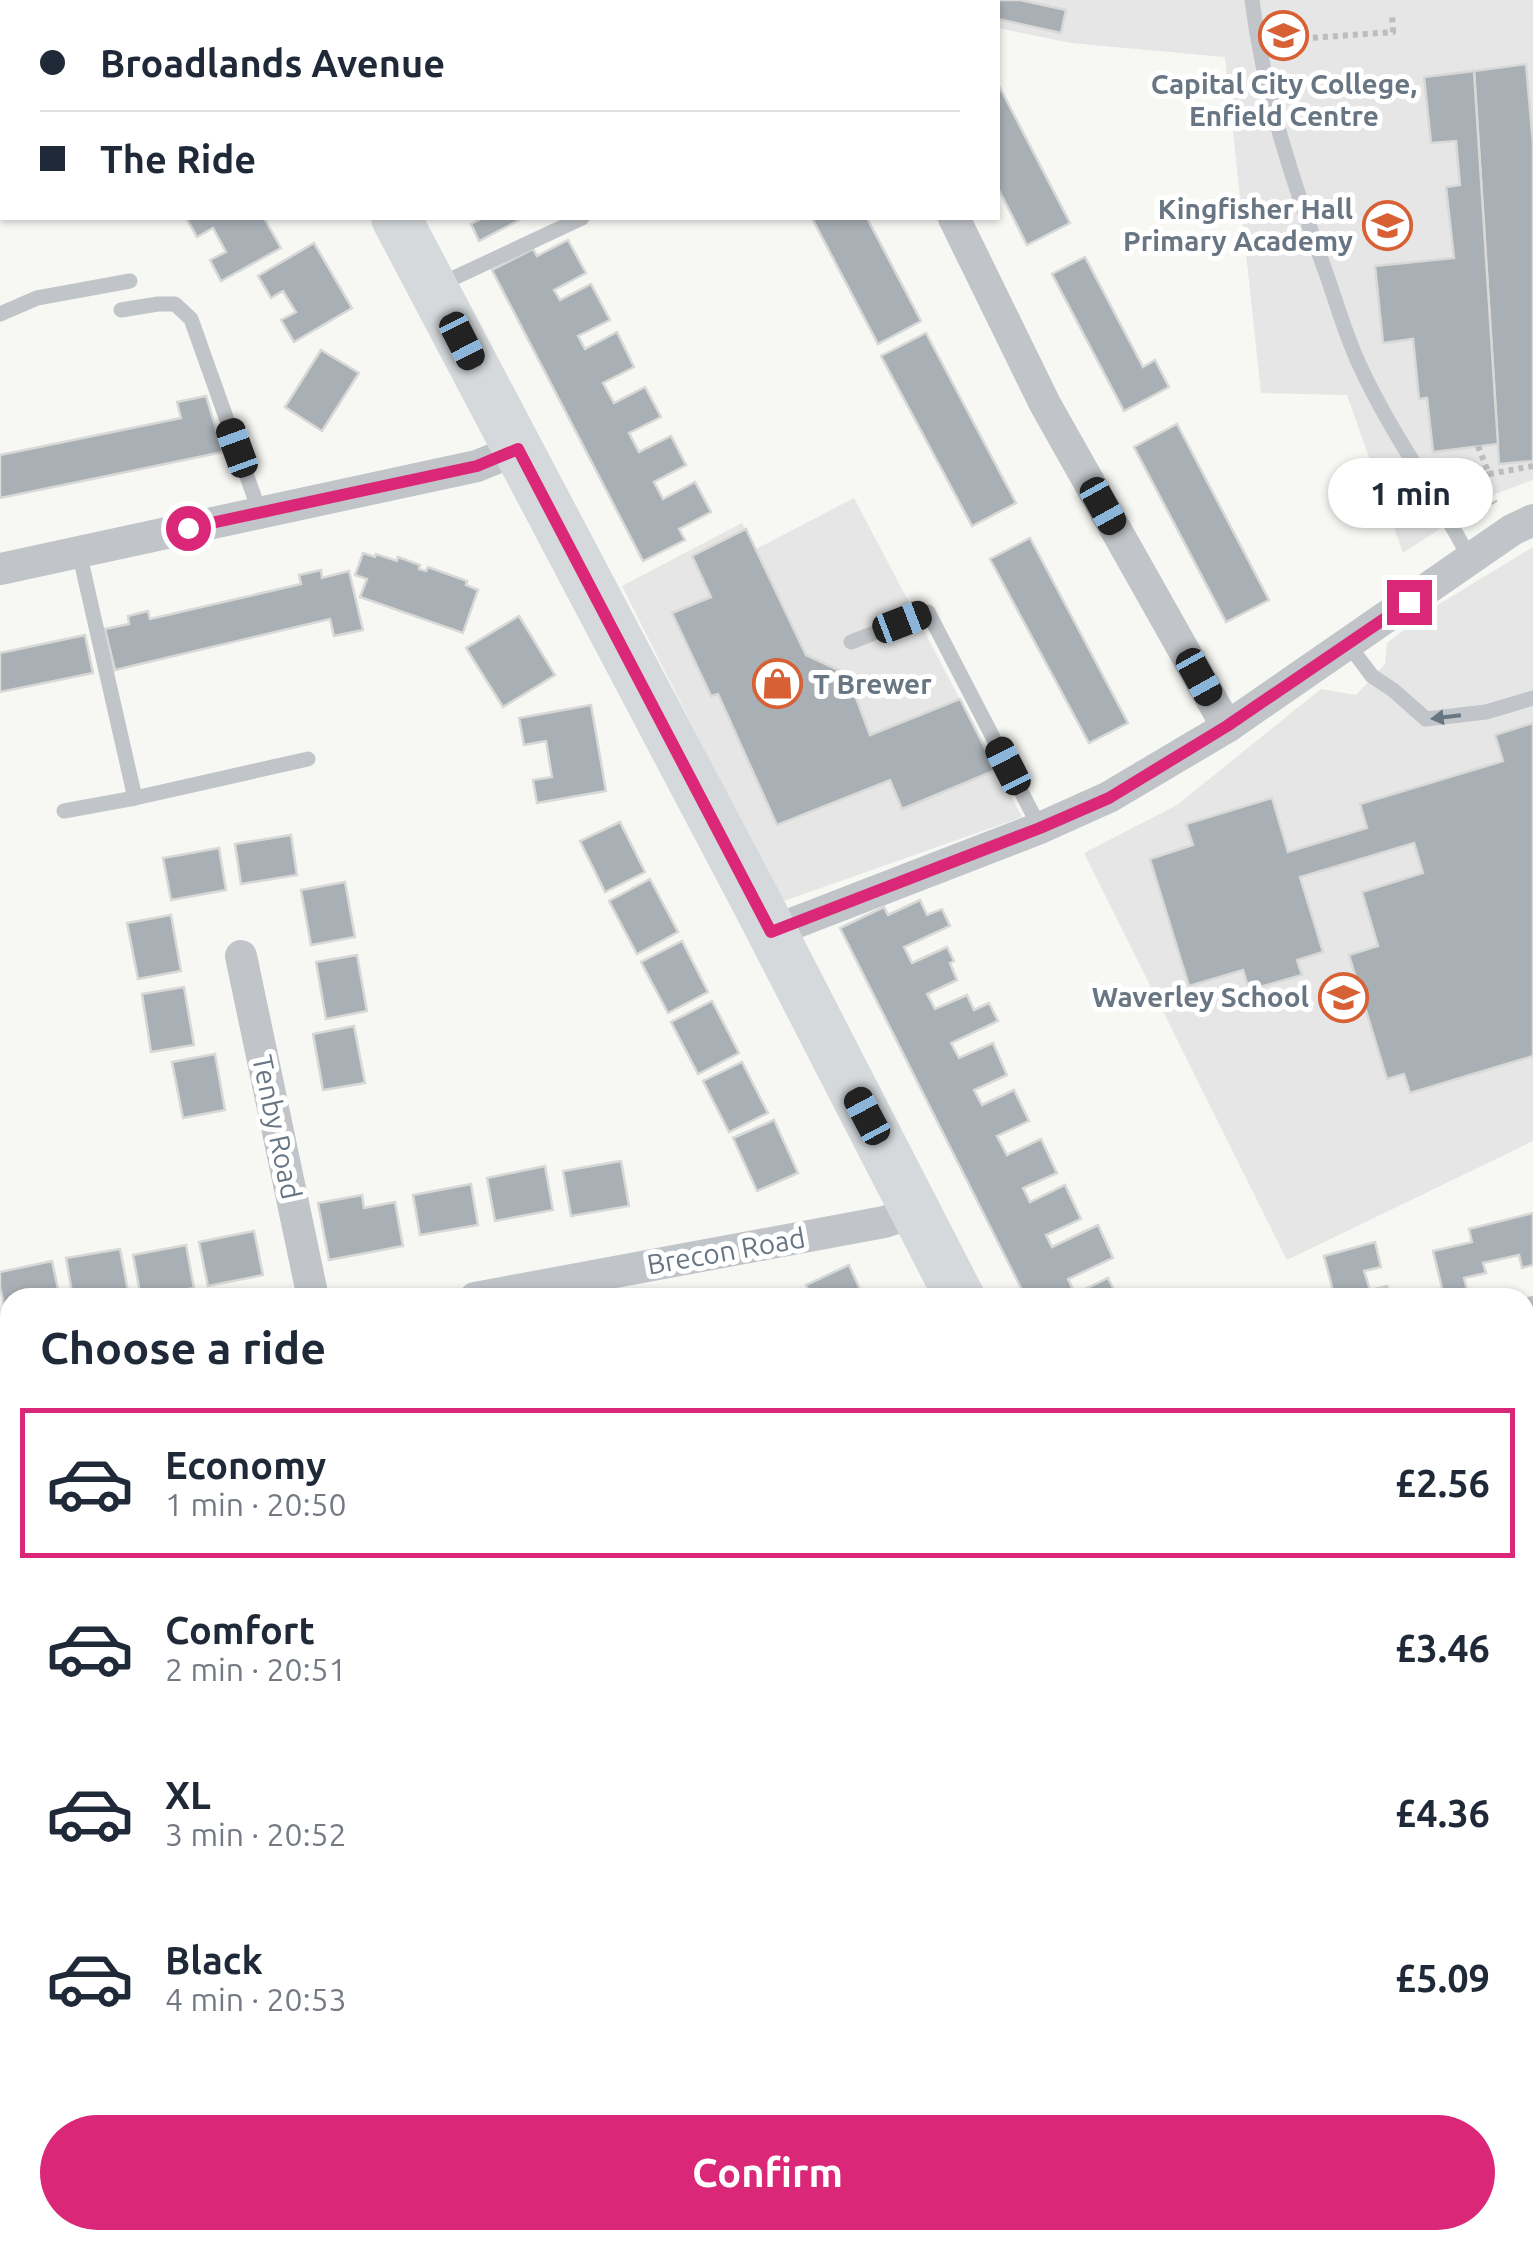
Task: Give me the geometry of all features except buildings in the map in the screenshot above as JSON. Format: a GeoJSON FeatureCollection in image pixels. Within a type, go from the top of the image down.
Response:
{"type":"FeatureCollection","features":[{"type":"Feature","properties":{"kind":"main road"},"geometry":{"type":"LineString","coordinates":[[397,220],[955,1288]]}},
{"type":"Feature","properties":{"kind":"street"},"geometry":{"type":"LineString","coordinates":[[955,220],[1046,404],[1227,726]]}},
{"type":"Feature","properties":{"kind":"street"},"geometry":{"type":"LineString","coordinates":[[0,569],[477,466],[518,449]]}},
{"type":"Feature","properties":{"kind":"street"},"geometry":{"type":"LineString","coordinates":[[771,932],[1109,798],[1227,726],[1512,530],[1533,520]]}},
{"type":"Feature","properties":{"kind":"street","name":"Tenby Road"},"geometry":{"type":"LineString","coordinates":[[240,956],[311,1288]]}},
{"type":"Feature","properties":{"kind":"street","name":"Brecon Road"},"geometry":{"type":"LineString","coordinates":[[529,1288],[884,1222],[917,1211]]}},
{"type":"Feature","properties":{"kind":"lane"},"geometry":{"type":"LineString","coordinates":[[1252,0],[1257,42],[1286,160],[1359,366],[1410,461],[1470,559]]}},
{"type":"Feature","properties":{"kind":"lane"},"geometry":{"type":"LineString","coordinates":[[434,287],[578,220]]}},
{"type":"Feature","properties":{"kind":"lane"},"geometry":{"type":"LineString","coordinates":[[0,314],[37,298],[130,281]]}},
{"type":"Feature","properties":{"kind":"lane"},"geometry":{"type":"LineString","coordinates":[[121,310],[174,304],[191,320],[260,513]]}},
{"type":"Feature","properties":{"kind":"lane"},"geometry":{"type":"LineString","coordinates":[[80,552],[135,798]]}},
{"type":"Feature","properties":{"kind":"lane"},"geometry":{"type":"LineString","coordinates":[[852,642],[928,612],[1040,828]]}},
{"type":"Feature","properties":{"kind":"lane"},"geometry":{"type":"LineString","coordinates":[[1348,644],[1372,676],[1426,719],[1486,712],[1533,698]]}},
{"type":"Feature","properties":{"kind":"lane"},"geometry":{"type":"LineString","coordinates":[[64,811],[308,759]]}},
{"type":"Feature","properties":{"kind":"path"},"geometry":{"type":"LineString","coordinates":[[1257,42],[1393,32],[1392,14]]}},
{"type":"Feature","properties":{"kind":"path"},"geometry":{"type":"LineString","coordinates":[[1478,446],[1489,474],[1533,466]]}},
{"type":"Feature","properties":{"kind":"shaded area","name":"Kingfisher Hall Primary Academy"},"geometry":{"type":"Polygon","coordinates":[[[1000,0],[1533,0],[1533,480],[1490,496],[1403,553],[1347,395],[1261,393],[1225,57],[1071,43],[1000,28],[1000,0]]]}},
{"type":"Feature","properties":{"kind":"shaded area"},"geometry":{"type":"Polygon","coordinates":[[[854,498],[1022,817],[781,902],[622,586],[742,523],[756,549],[854,498]]]}},
{"type":"Feature","properties":{"kind":"shaded area","name":"Waverley School"},"geometry":{"type":"Polygon","coordinates":[[[1533,547],[1533,1141],[1287,1260],[1084,853],[1177,805],[1321,689],[1356,695],[1385,664],[1387,643],[1431,609],[1533,547]]]}},
{"type":"Feature","properties":{"kind":"place","name":"Capital City College, Enfield Centre"},"geometry":{"type":"Point","coordinates":[1284,36]}},
{"type":"Feature","properties":{"kind":"place","name":"Kingfisher Hall Primary Academy"},"geometry":{"type":"Point","coordinates":[1388,225]}},
{"type":"Feature","properties":{"kind":"place","name":"T Brewer"},"geometry":{"type":"Point","coordinates":[778,684]}},
{"type":"Feature","properties":{"kind":"place","name":"Waverley School"},"geometry":{"type":"Point","coordinates":[1344,997]}},
{"type":"Feature","properties":{"kind":"route"},"geometry":{"type":"LineString","coordinates":[[188,528],[477,466],[518,449],[771,932],[1109,798],[1227,726],[1409,602]]}}]}
